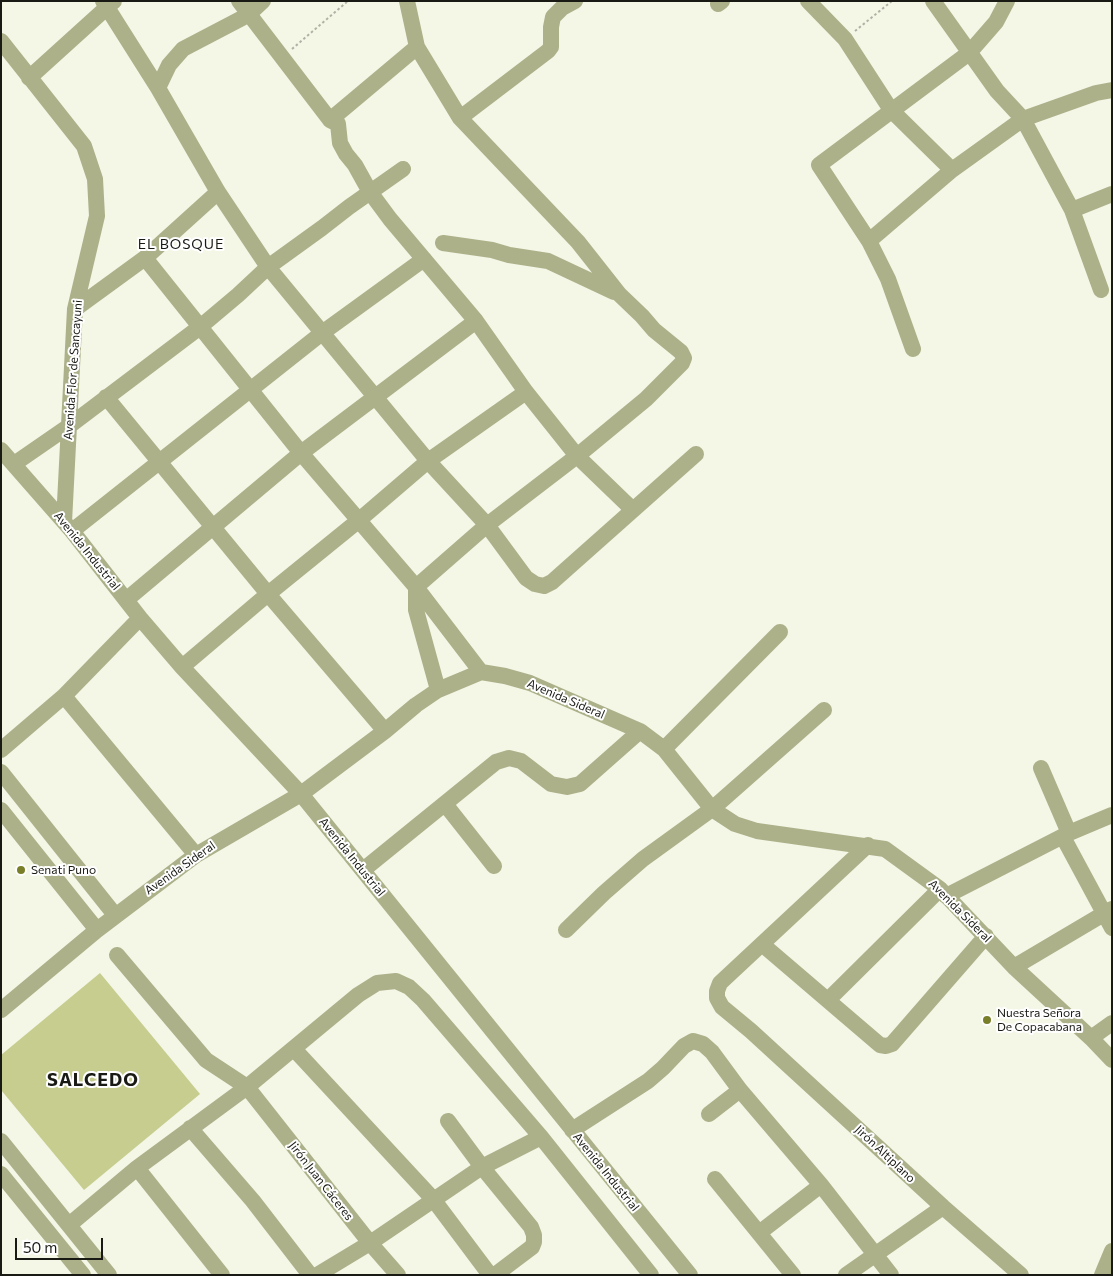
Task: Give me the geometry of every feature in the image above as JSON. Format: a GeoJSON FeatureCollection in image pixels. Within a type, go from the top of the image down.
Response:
{"type":"FeatureCollection","features":[{"type":"Feature","properties":{"kind":"street"},"geometry":{"type":"LineString","coordinates":[[158,88],[169,65],[183,49],[244,8],[262,1]]}},
{"type":"Feature","properties":{"kind":"street"},"geometry":{"type":"LineString","coordinates":[[406,1],[417,47],[460,118],[578,242],[618,294],[654,330],[681,352],[684,358],[682,363],[646,399],[577,456],[487,525],[416,587],[416,610],[438,690]]}},
{"type":"Feature","properties":{"kind":"street"},"geometry":{"type":"LineString","coordinates":[[460,118],[548,51],[551,46],[553,17],[562,8],[574,1]]}},
{"type":"Feature","properties":{"kind":"street"},"geometry":{"type":"LineString","coordinates":[[808,1],[845,39],[891,110],[952,170]]}},
{"type":"Feature","properties":{"kind":"street"},"geometry":{"type":"LineString","coordinates":[[933,1],[997,91],[1023,119],[1072,210],[1101,290]]}},
{"type":"Feature","properties":{"kind":"street"},"geometry":{"type":"LineString","coordinates":[[914,349],[888,279],[870,242],[819,164],[969,53],[996,22],[1007,1]]}},
{"type":"Feature","properties":{"kind":"street"},"geometry":{"type":"LineString","coordinates":[[29,78],[108,3],[218,192],[268,267],[428,461],[487,525],[526,578],[535,584],[544,586],[552,582],[696,454]]}},
{"type":"Feature","properties":{"kind":"street"},"geometry":{"type":"LineString","coordinates":[[244,8],[330,120],[338,124],[340,143],[370,192],[390,219],[476,321],[526,392],[577,456],[633,510]]}},
{"type":"Feature","properties":{"kind":"street","name":"Avenida Flor de Sancayuni"},"geometry":{"type":"LineString","coordinates":[[1,41],[84,146],[95,179],[97,216],[75,309],[69,426],[68,527]]}},
{"type":"Feature","properties":{"kind":"street"},"geometry":{"type":"LineString","coordinates":[[330,120],[417,47]]}},
{"type":"Feature","properties":{"kind":"street"},"geometry":{"type":"LineString","coordinates":[[870,242],[952,170],[1023,119],[1096,93],[1112,90]]}},
{"type":"Feature","properties":{"kind":"street"},"geometry":{"type":"LineString","coordinates":[[14,464],[69,426],[200,327],[268,267],[403,169]]}},
{"type":"Feature","properties":{"kind":"street"},"geometry":{"type":"LineString","coordinates":[[75,309],[145,258],[218,192]]}},
{"type":"Feature","properties":{"kind":"street"},"geometry":{"type":"LineString","coordinates":[[1072,210],[1112,194]]}},
{"type":"Feature","properties":{"kind":"street"},"geometry":{"type":"LineString","coordinates":[[443,243],[548,261],[618,294]]}},
{"type":"Feature","properties":{"kind":"street"},"geometry":{"type":"LineString","coordinates":[[145,258],[301,453],[416,587],[481,672]]}},
{"type":"Feature","properties":{"kind":"street"},"geometry":{"type":"LineString","coordinates":[[68,527],[160,462],[322,332],[424,258]]}},
{"type":"Feature","properties":{"kind":"street"},"geometry":{"type":"LineString","coordinates":[[126,600],[301,453],[476,321]]}},
{"type":"Feature","properties":{"kind":"street"},"geometry":{"type":"LineString","coordinates":[[182,667],[428,461],[526,392]]}},
{"type":"Feature","properties":{"kind":"street"},"geometry":{"type":"LineString","coordinates":[[106,398],[268,594],[385,731]]}},
{"type":"Feature","properties":{"kind":"street","name":"Avenida Industrial"},"geometry":{"type":"LineString","coordinates":[[2,452],[68,527],[140,618],[182,667],[301,794],[690,1275]]}},
{"type":"Feature","properties":{"kind":"street"},"geometry":{"type":"LineString","coordinates":[[1,750],[64,696],[140,618]]}},
{"type":"Feature","properties":{"kind":"street"},"geometry":{"type":"LineString","coordinates":[[664,749],[780,632]]}},
{"type":"Feature","properties":{"kind":"street","name":"Avenida Sideral"},"geometry":{"type":"LineString","coordinates":[[1,1010],[96,930],[196,855],[301,794],[438,690],[481,672],[506,676],[530,683],[640,731],[664,749],[712,809],[735,824],[757,831],[868,845],[885,849],[943,892],[1014,967],[1091,1038],[1112,1060]]}},
{"type":"Feature","properties":{"kind":"street"},"geometry":{"type":"LineString","coordinates":[[64,696],[196,855]]}},
{"type":"Feature","properties":{"kind":"street"},"geometry":{"type":"LineString","coordinates":[[566,930],[604,892],[643,859],[712,809],[824,710]]}},
{"type":"Feature","properties":{"kind":"street"},"geometry":{"type":"LineString","coordinates":[[363,870],[496,762],[510,758],[520,761],[552,784],[568,787],[580,784],[640,731]]}},
{"type":"Feature","properties":{"kind":"street"},"geometry":{"type":"LineString","coordinates":[[1014,967],[1109,917],[1066,835],[1041,768]]}},
{"type":"Feature","properties":{"kind":"street"},"geometry":{"type":"LineString","coordinates":[[1,772],[115,915]]}},
{"type":"Feature","properties":{"kind":"street"},"geometry":{"type":"LineString","coordinates":[[445,804],[494,866]]}},
{"type":"Feature","properties":{"kind":"street"},"geometry":{"type":"LineString","coordinates":[[1,810],[96,930]]}},
{"type":"Feature","properties":{"kind":"street"},"geometry":{"type":"LineString","coordinates":[[828,1000],[943,892],[1112,815]]}},
{"type":"Feature","properties":{"kind":"street"},"geometry":{"type":"LineString","coordinates":[[868,845],[763,945],[880,1045],[892,1044],[986,936]]}},
{"type":"Feature","properties":{"kind":"street","name":"Jirón Altiplano"},"geometry":{"type":"LineString","coordinates":[[763,945],[720,983],[717,990],[717,998],[722,1007],[1021,1275]]}},
{"type":"Feature","properties":{"kind":"street","name":"Jirón Juan Cáceres"},"geometry":{"type":"LineString","coordinates":[[117,955],[206,1060],[246,1087],[398,1275]]}},
{"type":"Feature","properties":{"kind":"street"},"geometry":{"type":"LineString","coordinates":[[69,1225],[137,1168],[294,1049],[358,995],[378,983],[396,981],[409,987],[423,1000],[541,1138],[651,1275]]}},
{"type":"Feature","properties":{"kind":"street"},"geometry":{"type":"LineString","coordinates":[[1091,1038],[1112,1023]]}},
{"type":"Feature","properties":{"kind":"street"},"geometry":{"type":"LineString","coordinates":[[572,1130],[648,1081],[684,1046],[693,1042],[703,1044],[712,1052],[740,1090],[821,1185],[891,1275]]}},
{"type":"Feature","properties":{"kind":"street"},"geometry":{"type":"LineString","coordinates":[[294,1049],[433,1200],[490,1275]]}},
{"type":"Feature","properties":{"kind":"street"},"geometry":{"type":"LineString","coordinates":[[709,1114],[740,1090]]}},
{"type":"Feature","properties":{"kind":"street"},"geometry":{"type":"LineString","coordinates":[[448,1121],[482,1167],[531,1227],[534,1235],[532,1247],[495,1275]]}},
{"type":"Feature","properties":{"kind":"street"},"geometry":{"type":"LineString","coordinates":[[190,1128],[252,1201],[310,1275]]}},
{"type":"Feature","properties":{"kind":"street"},"geometry":{"type":"LineString","coordinates":[[317,1275],[482,1167],[541,1138]]}},
{"type":"Feature","properties":{"kind":"street"},"geometry":{"type":"LineString","coordinates":[[1,1141],[109,1275]]}},
{"type":"Feature","properties":{"kind":"street"},"geometry":{"type":"LineString","coordinates":[[137,1168],[222,1275]]}},
{"type":"Feature","properties":{"kind":"street"},"geometry":{"type":"LineString","coordinates":[[1,1174],[84,1275]]}},
{"type":"Feature","properties":{"kind":"street"},"geometry":{"type":"LineString","coordinates":[[715,1179],[793,1275]]}},
{"type":"Feature","properties":{"kind":"street"},"geometry":{"type":"LineString","coordinates":[[759,1234],[821,1185]]}},
{"type":"Feature","properties":{"kind":"street"},"geometry":{"type":"LineString","coordinates":[[846,1275],[943,1207]]}},
{"type":"Feature","properties":{"kind":"street"},"geometry":{"type":"LineString","coordinates":[[1102,1275],[1112,1251]]}},
{"type":"Feature","properties":{"kind":"path"},"geometry":{"type":"LineString","coordinates":[[283,57],[348,1]]}},
{"type":"Feature","properties":{"kind":"path"},"geometry":{"type":"LineString","coordinates":[[845,39],[892,1]]}},
{"type":"Feature","properties":{"kind":"green space"},"geometry":{"type":"Polygon","coordinates":[[[100,973],[200,1094],[84,1190],[1,1090],[1,1055],[100,973]]]}},
{"type":"Feature","properties":{"kind":"place","name":"Senati Puno"},"geometry":{"type":"Point","coordinates":[21,870]}},
{"type":"Feature","properties":{"kind":"place","name":"Nuestra Señora De Copacabana"},"geometry":{"type":"Point","coordinates":[987,1020]}},
{"type":"Feature","properties":{"kind":"district","name":"EL BOSQUE"},"geometry":{"type":"Point","coordinates":[181,244]}},
{"type":"Feature","properties":{"kind":"district","name":"SALCEDO"},"geometry":{"type":"Point","coordinates":[93,1080]}}]}
